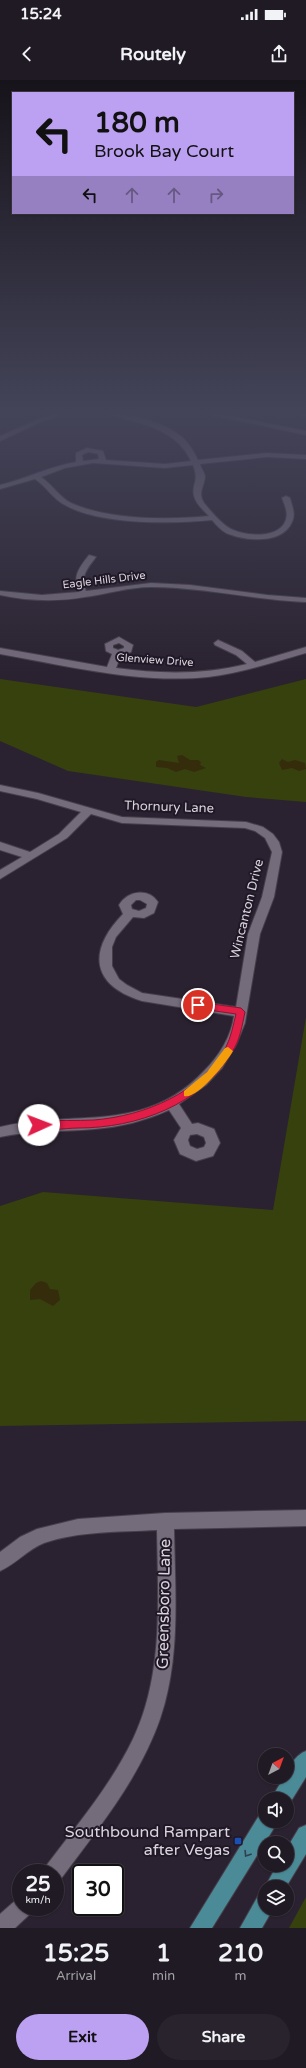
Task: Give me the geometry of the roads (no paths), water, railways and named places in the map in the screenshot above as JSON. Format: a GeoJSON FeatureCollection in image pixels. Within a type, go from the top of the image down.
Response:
{"type":"FeatureCollection","features":[{"type":"Feature","properties":{"kind":"main road"},"geometry":{"type":"LineString","coordinates":[[286,1792],[304,1768]]}},
{"type":"Feature","properties":{"kind":"main road"},"geometry":{"type":"LineString","coordinates":[[200,1928],[263,1828]]}},
{"type":"Feature","properties":{"kind":"main road"},"geometry":{"type":"LineString","coordinates":[[279,1880],[306,1835]]}},
{"type":"Feature","properties":{"kind":"main road"},"geometry":{"type":"LineString","coordinates":[[250,1928],[258,1915]]}},
{"type":"Feature","properties":{"kind":"street"},"geometry":{"type":"LineString","coordinates":[[63,500],[68,504],[90,512],[176,521],[214,518]]}},
{"type":"Feature","properties":{"kind":"street"},"geometry":{"type":"LineString","coordinates":[[199,500],[224,528],[239,535],[261,537],[283,534],[294,527],[297,519],[288,500]]}},
{"type":"Feature","properties":{"kind":"street"},"geometry":{"type":"LineString","coordinates":[[84,595],[78,582],[79,575],[92,557]]}},
{"type":"Feature","properties":{"kind":"street","name":"Eagle Hills Drive"},"geometry":{"type":"LineString","coordinates":[[0,593],[43,598],[84,595],[123,587],[174,585],[282,600],[306,600]]}},
{"type":"Feature","properties":{"kind":"street"},"geometry":{"type":"LineString","coordinates":[[218,643],[239,653],[253,666]]}},
{"type":"Feature","properties":{"kind":"street","name":"Glenview Drive"},"geometry":{"type":"LineString","coordinates":[[0,651],[111,669],[169,676],[225,672],[253,666],[306,650]]}},
{"type":"Feature","properties":{"kind":"street"},"geometry":{"type":"LineString","coordinates":[[111,669],[117,653]]}},
{"type":"Feature","properties":{"kind":"street","name":"Thornury Lane"},"geometry":{"type":"LineString","coordinates":[[0,788],[38,796],[106,817],[138,822],[237,823],[251,826],[266,834]]}},
{"type":"Feature","properties":{"kind":"street"},"geometry":{"type":"LineString","coordinates":[[0,875],[63,836],[88,811]]}},
{"type":"Feature","properties":{"kind":"street","name":"Wincanton Drive"},"geometry":{"type":"LineString","coordinates":[[0,1132],[30,1125],[113,1122],[151,1112],[171,1103],[198,1086],[220,1063],[235,1037],[241,1012],[254,934],[268,897],[277,852],[274,842],[266,834]]}},
{"type":"Feature","properties":{"kind":"street"},"geometry":{"type":"LineString","coordinates":[[0,846],[32,856]]}},
{"type":"Feature","properties":{"kind":"street"},"geometry":{"type":"LineString","coordinates":[[131,914],[113,932],[107,945],[105,966],[107,973],[115,984],[127,992],[142,997],[241,1012]]}},
{"type":"Feature","properties":{"kind":"street"},"geometry":{"type":"LineString","coordinates":[[171,1103],[189,1130]]}},
{"type":"Feature","properties":{"kind":"street"},"geometry":{"type":"LineString","coordinates":[[0,1562],[26,1543],[43,1535],[78,1527],[165,1521],[306,1518]]}},
{"type":"Feature","properties":{"kind":"street","name":"Greensboro Lane"},"geometry":{"type":"LineString","coordinates":[[60,1864],[120,1781],[140,1745],[155,1708],[164,1669],[166,1631],[165,1521]]}},
{"type":"Feature","properties":{"kind":"street"},"geometry":{"type":"LineString","coordinates":[[0,1928],[13,1916]]}},
{"type":"Feature","properties":{"kind":"place","name":"Southbound Rampart after Vegas"},"geometry":{"type":"Point","coordinates":[238,1841]}}]}
